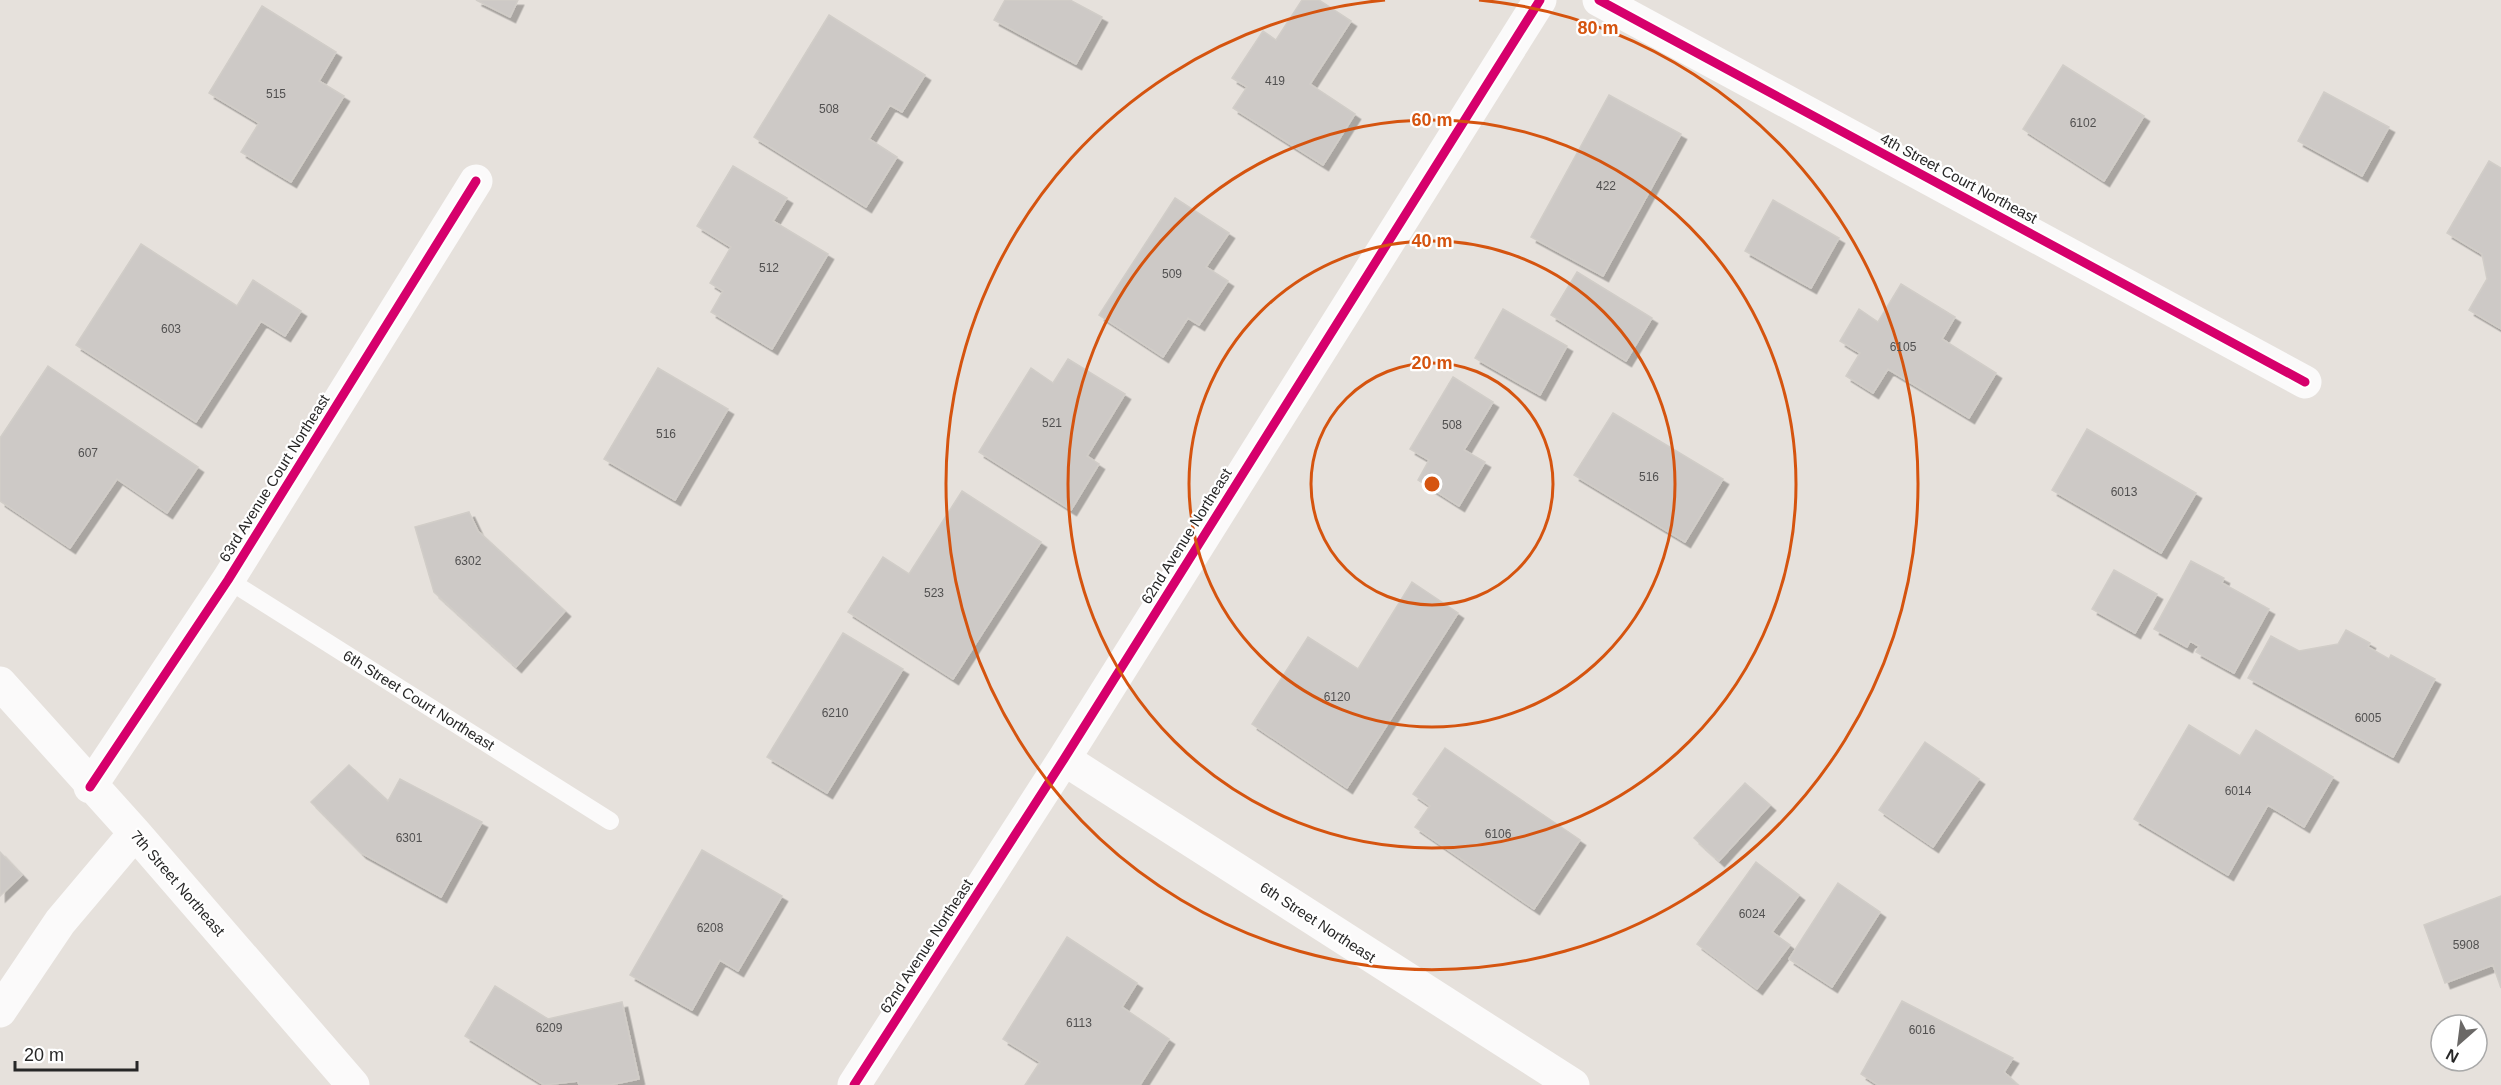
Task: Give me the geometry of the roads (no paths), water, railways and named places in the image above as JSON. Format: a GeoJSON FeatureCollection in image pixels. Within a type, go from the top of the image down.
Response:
{"type":"FeatureCollection","features":[{"type":"Feature","properties":{"kind":"street","name":"62nd Avenue Northeast"},"geometry":{"type":"LineString","coordinates":[[854,1085],[1064,759],[1540,0]]}},
{"type":"Feature","properties":{"kind":"street","name":"4th Street Court Northeast"},"geometry":{"type":"LineString","coordinates":[[1599,0],[2305,382]]}},
{"type":"Feature","properties":{"kind":"street","name":"63rd Avenue Court Northeast"},"geometry":{"type":"LineString","coordinates":[[90,787],[228,579],[476,181]]}},
{"type":"Feature","properties":{"kind":"street","name":"7th Street Northeast"},"geometry":{"type":"LineString","coordinates":[[0,683],[90,787],[135,833],[353,1085]]}},
{"type":"Feature","properties":{"kind":"street","name":"6th Street Northeast"},"geometry":{"type":"LineString","coordinates":[[1064,759],[1573,1085]]}},
{"type":"Feature","properties":{"kind":"street"},"geometry":{"type":"LineString","coordinates":[[0,1011],[60,922],[135,833]]}},
{"type":"Feature","properties":{"kind":"lane","name":"6th Street Court Northeast"},"geometry":{"type":"LineString","coordinates":[[228,579],[610,821]]}}]}
